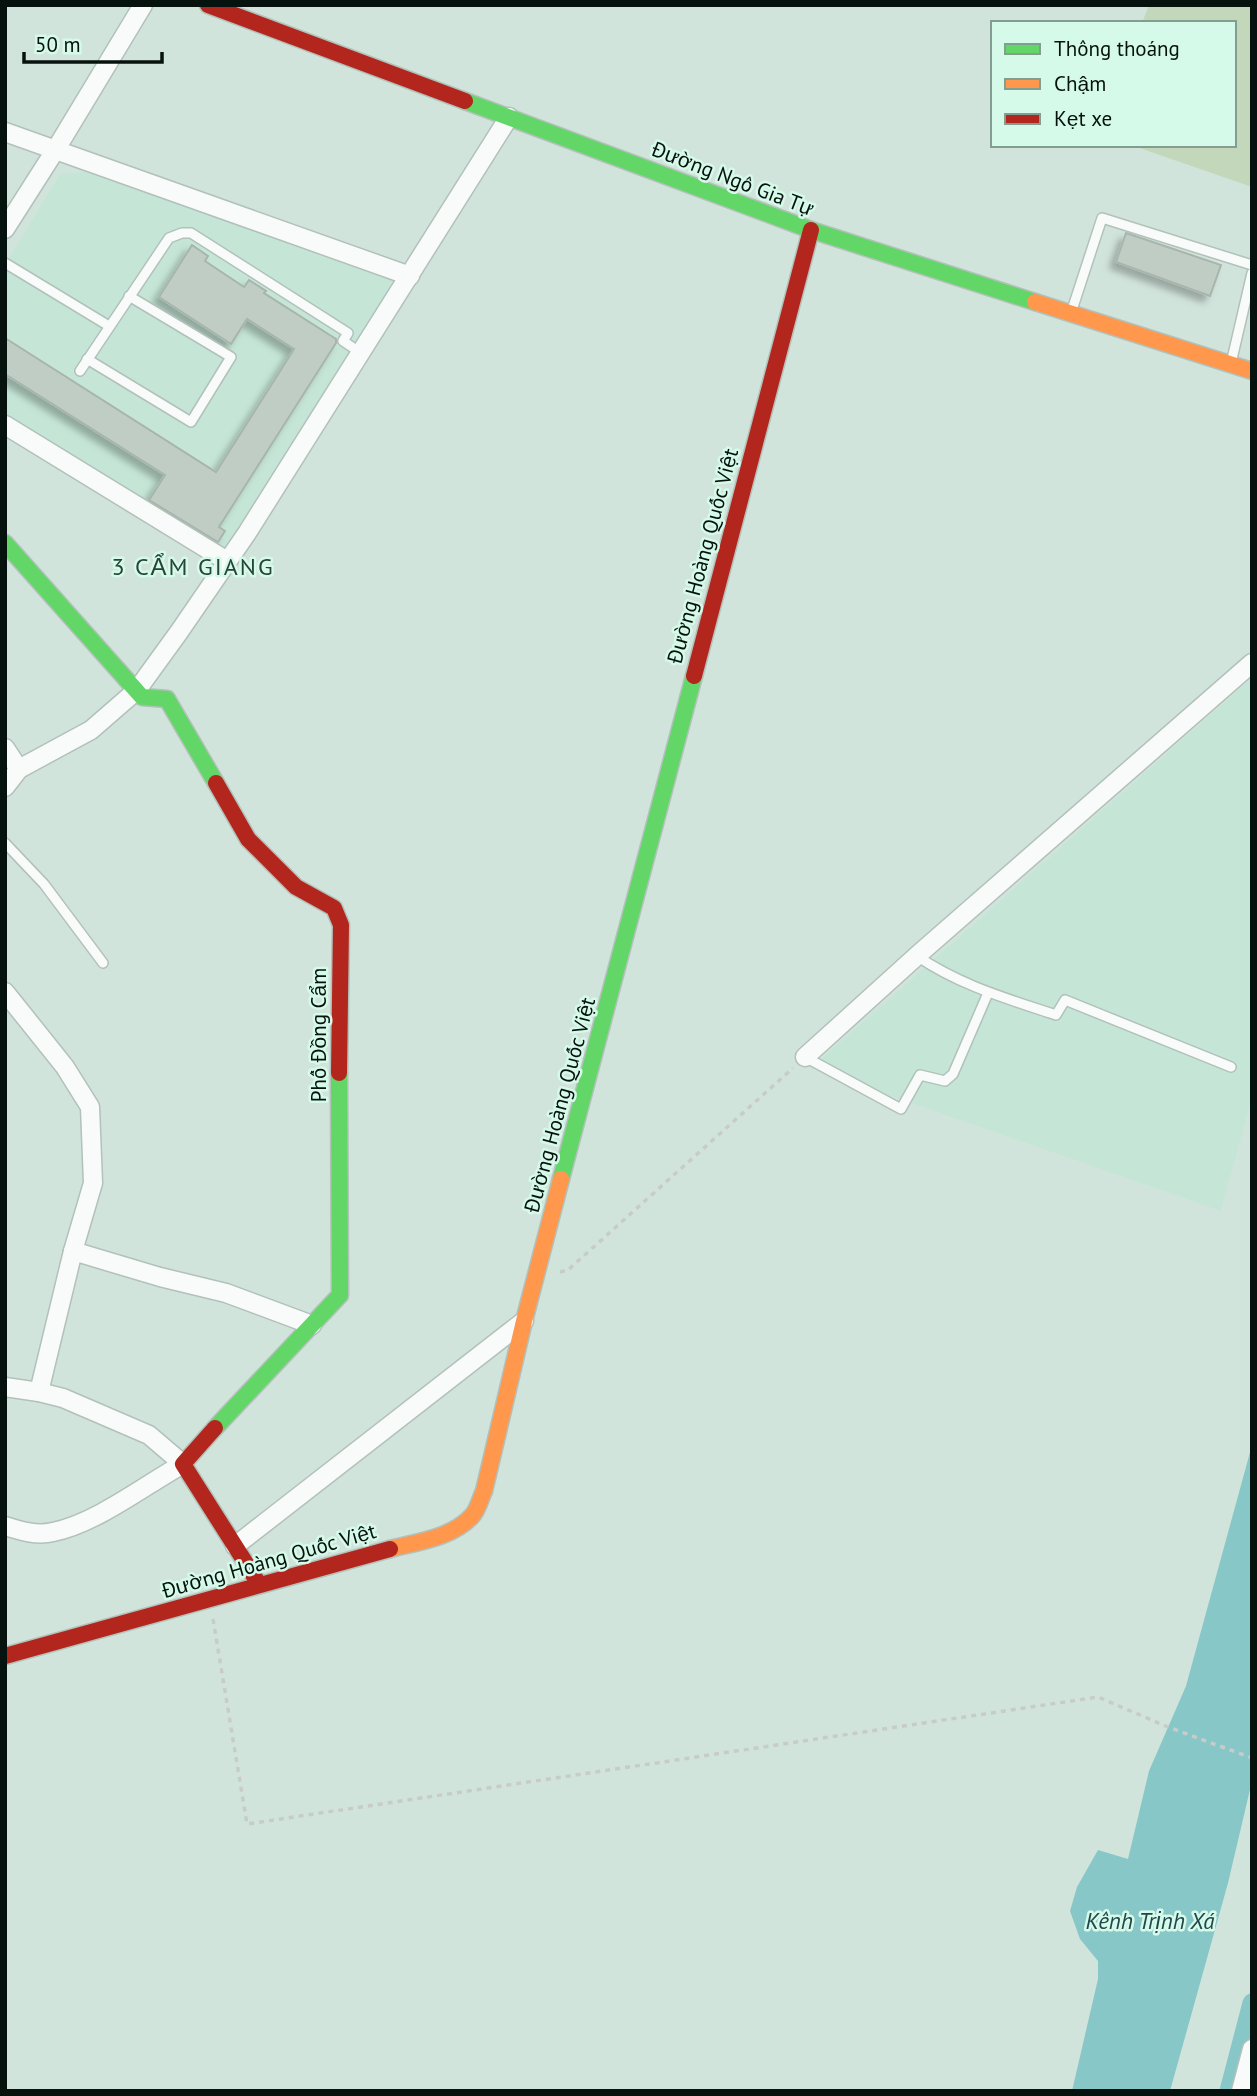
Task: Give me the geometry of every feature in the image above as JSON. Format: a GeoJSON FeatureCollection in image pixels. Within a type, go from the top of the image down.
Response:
{"type":"FeatureCollection","features":[{"type":"Feature","properties":{"kind":"street"},"geometry":{"type":"LineString","coordinates":[[5,229],[142,5]]}},
{"type":"Feature","properties":{"kind":"street","name":"Đường Ngô Gia Tự"},"geometry":{"type":"LineString","coordinates":[[208,5],[811,230],[1252,371]]}},
{"type":"Feature","properties":{"kind":"street"},"geometry":{"type":"LineString","coordinates":[[5,787],[19,769],[91,730],[137,690],[227,561],[509,117]]}},
{"type":"Feature","properties":{"kind":"street"},"geometry":{"type":"LineString","coordinates":[[5,132],[410,276]]}},
{"type":"Feature","properties":{"kind":"street","name":"Đường Hoàng Quốc Việt"},"geometry":{"type":"LineString","coordinates":[[5,1656],[436,1537],[470,1518],[478,1507],[524,1321],[811,230]]}},
{"type":"Feature","properties":{"kind":"street"},"geometry":{"type":"LineString","coordinates":[[5,425],[227,561]]}},
{"type":"Feature","properties":{"kind":"street","name":"Phố Đồng Cẩm"},"geometry":{"type":"LineString","coordinates":[[5,543],[142,697],[167,699],[248,839],[296,887],[334,908],[341,925],[340,1296],[235,1405],[183,1464]]}},
{"type":"Feature","properties":{"kind":"street"},"geometry":{"type":"LineString","coordinates":[[805,1057],[1252,663]]}},
{"type":"Feature","properties":{"kind":"street"},"geometry":{"type":"LineString","coordinates":[[5,748],[19,769]]}},
{"type":"Feature","properties":{"kind":"street"},"geometry":{"type":"LineString","coordinates":[[8,1000],[65,1067],[90,1107],[93,1183],[73,1251],[39,1392]]}},
{"type":"Feature","properties":{"kind":"street"},"geometry":{"type":"LineString","coordinates":[[73,1251],[226,1293],[312,1325]]}},
{"type":"Feature","properties":{"kind":"street"},"geometry":{"type":"LineString","coordinates":[[235,1546],[524,1321]]}},
{"type":"Feature","properties":{"kind":"street"},"geometry":{"type":"LineString","coordinates":[[5,1387],[63,1398],[149,1436],[183,1464],[259,1584]]}},
{"type":"Feature","properties":{"kind":"street"},"geometry":{"type":"LineString","coordinates":[[5,1526],[33,1533],[52,1533],[69,1528],[145,1488],[183,1464]]}},
{"type":"Feature","properties":{"kind":"street"},"geometry":{"type":"LineString","coordinates":[[1241,2091],[1252,2049]]}},
{"type":"Feature","properties":{"kind":"lane"},"geometry":{"type":"LineString","coordinates":[[1071,314],[1102,218],[1252,265]]}},
{"type":"Feature","properties":{"kind":"lane"},"geometry":{"type":"LineString","coordinates":[[79,371],[169,238],[182,233],[191,233],[348,333],[342,341],[361,353]]}},
{"type":"Feature","properties":{"kind":"lane"},"geometry":{"type":"LineString","coordinates":[[5,263],[109,326]]}},
{"type":"Feature","properties":{"kind":"lane"},"geometry":{"type":"LineString","coordinates":[[1231,364],[1252,273]]}},
{"type":"Feature","properties":{"kind":"lane"},"geometry":{"type":"LineString","coordinates":[[87,359],[191,422],[231,357],[129,296]]}},
{"type":"Feature","properties":{"kind":"lane"},"geometry":{"type":"LineString","coordinates":[[5,843],[44,884],[103,962]]}},
{"type":"Feature","properties":{"kind":"lane"},"geometry":{"type":"LineString","coordinates":[[917,956],[940,972],[988,993],[1056,1015],[1066,1000],[1231,1067]]}},
{"type":"Feature","properties":{"kind":"lane"},"geometry":{"type":"LineString","coordinates":[[805,1057],[901,1109],[920,1075],[945,1081],[953,1074],[988,993]]}},
{"type":"Feature","properties":{"kind":"path"},"geometry":{"type":"LineString","coordinates":[[536,1278],[568,1270],[805,1057]]}},
{"type":"Feature","properties":{"kind":"path"},"geometry":{"type":"LineString","coordinates":[[210,1599],[247,1824],[1098,1697],[1250,1758]]}},
{"type":"Feature","properties":{"kind":"shaded area"},"geometry":{"type":"Polygon","coordinates":[[[1149,5],[1252,5],[1252,187],[1137,147],[1236,147],[1236,21],[1143,21],[1149,5]]]}},
{"type":"Feature","properties":{"kind":"shaded area"},"geometry":{"type":"Polygon","coordinates":[[[84,172],[401,281],[221,553],[5,418],[5,265],[60,174],[84,172]]]}},
{"type":"Feature","properties":{"kind":"shaded area"},"geometry":{"type":"Polygon","coordinates":[[[1252,678],[1252,1097],[1221,1211],[811,1068],[1252,678]]]}},
{"type":"Feature","properties":{"kind":"water","name":"Kênh Trịnh Xá"},"geometry":{"type":"Polygon","coordinates":[[[1252,1445],[1252,1781],[1228,1883],[1170,2091],[1072,2091],[1098,1979],[1098,1961],[1080,1939],[1070,1911],[1077,1887],[1098,1850],[1128,1859],[1149,1771],[1186,1686],[1252,1445]]]}},
{"type":"Feature","properties":{"kind":"building"},"geometry":{"type":"Polygon","coordinates":[[[1126,233],[1221,265],[1210,296],[1116,262],[1126,233]]]}},
{"type":"Feature","properties":{"kind":"building"},"geometry":{"type":"Polygon","coordinates":[[[192,245],[208,256],[205,261],[244,287],[249,280],[266,291],[264,293],[336,339],[336,343],[219,527],[225,531],[218,542],[149,500],[165,475],[5,374],[5,338],[216,472],[294,349],[247,319],[231,344],[159,297],[192,245]]]}},
{"type":"Feature","properties":{"kind":"waterway"},"geometry":{"type":"LineString","coordinates":[[1229,2091],[1252,2003]]}},
{"type":"Feature","properties":{"kind":"traffic: fast"},"geometry":{"type":"LineString","coordinates":[[465,101],[811,230],[1035,302]]}},
{"type":"Feature","properties":{"kind":"traffic: fast"},"geometry":{"type":"LineString","coordinates":[[5,543],[142,697],[167,699],[216,783]]}},
{"type":"Feature","properties":{"kind":"traffic: fast"},"geometry":{"type":"LineString","coordinates":[[561,1179],[694,676]]}},
{"type":"Feature","properties":{"kind":"traffic: fast"},"geometry":{"type":"LineString","coordinates":[[215,1428],[340,1295],[339,1073]]}},
{"type":"Feature","properties":{"kind":"traffic: slow"},"geometry":{"type":"LineString","coordinates":[[1035,302],[1252,371]]}},
{"type":"Feature","properties":{"kind":"traffic: slow"},"geometry":{"type":"LineString","coordinates":[[390,1549],[434,1538],[455,1529],[472,1516],[477,1508],[484,1491],[561,1179]]}},
{"type":"Feature","properties":{"kind":"traffic: jam"},"geometry":{"type":"LineString","coordinates":[[208,5],[465,101]]}},
{"type":"Feature","properties":{"kind":"traffic: jam"},"geometry":{"type":"LineString","coordinates":[[694,676],[811,230]]}},
{"type":"Feature","properties":{"kind":"traffic: jam"},"geometry":{"type":"LineString","coordinates":[[216,783],[248,839],[296,887],[334,908],[341,925],[339,1073]]}},
{"type":"Feature","properties":{"kind":"traffic: jam"},"geometry":{"type":"LineString","coordinates":[[215,1428],[183,1464],[259,1584]]}},
{"type":"Feature","properties":{"kind":"traffic: jam"},"geometry":{"type":"LineString","coordinates":[[5,1656],[390,1549]]}},
{"type":"Feature","properties":{"kind":"district","name":"3 CẨM GIANG"},"geometry":{"type":"Point","coordinates":[193,567]}}]}
